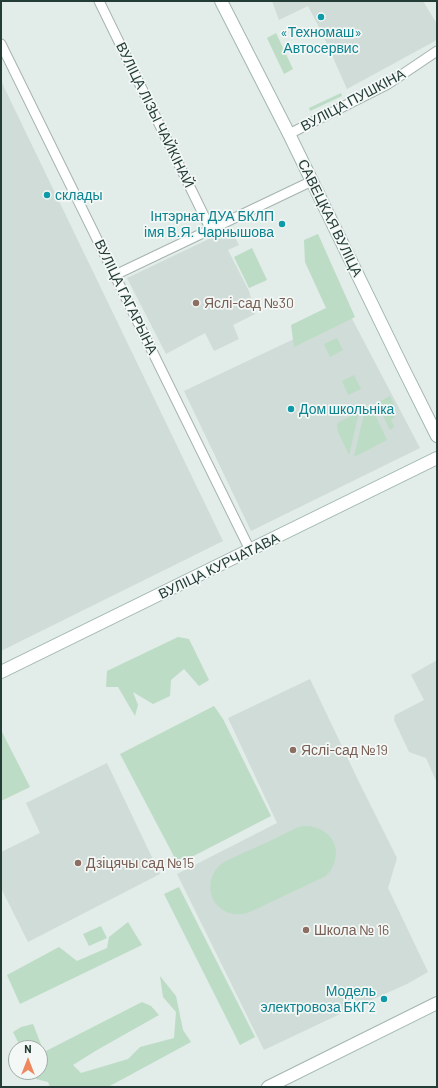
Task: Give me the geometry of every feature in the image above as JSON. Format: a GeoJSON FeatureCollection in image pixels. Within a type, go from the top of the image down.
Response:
{"type":"FeatureCollection","features":[{"type":"Feature","properties":{"kind":"street","name":"ВУЛІЦА ЛІЗЫ ЧАЙКІНАЙ"},"geometry":{"type":"LineString","coordinates":[[99,1],[211,230]]}},
{"type":"Feature","properties":{"kind":"street","name":"САВЕЦКАЯ ВУЛІЦА"},"geometry":{"type":"LineString","coordinates":[[221,1],[289,134],[402,368],[437,436]]}},
{"type":"Feature","properties":{"kind":"street","name":"ВУЛІЦА ГАГАРЫНА"},"geometry":{"type":"LineString","coordinates":[[1,44],[250,550]]}},
{"type":"Feature","properties":{"kind":"street","name":"ВУЛІЦА ПУШКІНА"},"geometry":{"type":"LineString","coordinates":[[289,134],[388,84],[437,51]]}},
{"type":"Feature","properties":{"kind":"street"},"geometry":{"type":"LineString","coordinates":[[115,275],[312,182]]}},
{"type":"Feature","properties":{"kind":"street","name":"ВУЛІЦА КУРЧАТАВА"},"geometry":{"type":"LineString","coordinates":[[1,672],[437,458]]}},
{"type":"Feature","properties":{"kind":"street"},"geometry":{"type":"LineString","coordinates":[[268,1087],[437,1003]]}},
{"type":"Feature","properties":{"kind":"shaded area"},"geometry":{"type":"Polygon","coordinates":[[[272,1],[423,1],[437,24],[437,38],[435,41],[347,89],[308,6],[279,20],[272,1]]]}},
{"type":"Feature","properties":{"kind":"shaded area"},"geometry":{"type":"Polygon","coordinates":[[[1,81],[223,541],[1,651],[1,81]]]}},
{"type":"Feature","properties":{"kind":"shaded area","name":"Яслі-сад №30"},"geometry":{"type":"Polygon","coordinates":[[[230,229],[239,245],[228,250],[249,291],[255,314],[233,325],[239,339],[214,351],[205,333],[166,354],[127,278],[230,229]]]}},
{"type":"Feature","properties":{"kind":"shaded area","name":"Дом школьніка"},"geometry":{"type":"Polygon","coordinates":[[[349,313],[420,448],[251,531],[184,391],[349,313]]]}},
{"type":"Feature","properties":{"kind":"shaded area"},"geometry":{"type":"Polygon","coordinates":[[[437,660],[437,783],[426,758],[409,752],[394,720],[395,715],[424,700],[411,675],[437,660]]]}},
{"type":"Feature","properties":{"kind":"shaded area","name":"Школа № 16"},"geometry":{"type":"Polygon","coordinates":[[[310,679],[397,858],[388,888],[428,972],[407,984],[264,1050],[177,874],[277,823],[228,718],[310,679]]]}},
{"type":"Feature","properties":{"kind":"shaded area","name":"Дзіцячы сад №15"},"geometry":{"type":"Polygon","coordinates":[[[107,763],[160,874],[28,942],[1,888],[1,852],[40,833],[26,803],[107,763]]]}},
{"type":"Feature","properties":{"kind":"green space"},"geometry":{"type":"Polygon","coordinates":[[[276,33],[293,69],[284,74],[267,38],[276,33]]]}},
{"type":"Feature","properties":{"kind":"green space"},"geometry":{"type":"Polygon","coordinates":[[[341,93],[342,96],[310,111],[309,108],[341,93]]]}},
{"type":"Feature","properties":{"kind":"green space"},"geometry":{"type":"Polygon","coordinates":[[[318,234],[355,317],[294,347],[291,325],[326,308],[305,262],[304,240],[318,234]]]}},
{"type":"Feature","properties":{"kind":"green space"},"geometry":{"type":"Polygon","coordinates":[[[252,248],[267,280],[249,288],[234,257],[252,248]]]}},
{"type":"Feature","properties":{"kind":"green space"},"geometry":{"type":"Polygon","coordinates":[[[337,338],[343,350],[330,357],[324,344],[337,338]]]}},
{"type":"Feature","properties":{"kind":"green space"},"geometry":{"type":"Polygon","coordinates":[[[354,375],[361,389],[348,395],[342,381],[354,375]]]}},
{"type":"Feature","properties":{"kind":"green space"},"geometry":{"type":"Polygon","coordinates":[[[390,396],[395,407],[391,409],[395,417],[391,419],[394,427],[390,430],[377,403],[390,396]]]}},
{"type":"Feature","properties":{"kind":"green space"},"geometry":{"type":"Polygon","coordinates":[[[371,406],[387,440],[354,457],[365,409],[371,406]]]}},
{"type":"Feature","properties":{"kind":"green space"},"geometry":{"type":"Polygon","coordinates":[[[359,412],[349,455],[338,432],[337,424],[359,412]]]}},
{"type":"Feature","properties":{"kind":"green space"},"geometry":{"type":"Polygon","coordinates":[[[178,637],[189,639],[209,680],[199,686],[184,669],[171,680],[170,696],[153,704],[133,692],[138,705],[135,716],[118,687],[106,687],[107,671],[178,637]]]}},
{"type":"Feature","properties":{"kind":"green space"},"geometry":{"type":"Polygon","coordinates":[[[214,706],[223,719],[271,816],[178,864],[120,754],[214,706]]]}},
{"type":"Feature","properties":{"kind":"green space"},"geometry":{"type":"Polygon","coordinates":[[[2,732],[30,787],[1,801],[1,733],[2,732]]]}},
{"type":"Feature","properties":{"kind":"green space"},"geometry":{"type":"Polygon","coordinates":[[[303,826],[322,830],[334,842],[336,850],[335,859],[326,876],[246,913],[238,914],[226,912],[215,903],[212,898],[210,886],[215,870],[219,866],[230,859],[303,826]]]}},
{"type":"Feature","properties":{"kind":"green space"},"geometry":{"type":"Polygon","coordinates":[[[179,887],[255,1037],[240,1045],[164,894],[179,887]]]}},
{"type":"Feature","properties":{"kind":"green space"},"geometry":{"type":"Polygon","coordinates":[[[128,922],[142,945],[20,1004],[7,975],[59,947],[77,961],[107,948],[109,937],[128,922]]]}},
{"type":"Feature","properties":{"kind":"green space"},"geometry":{"type":"Polygon","coordinates":[[[101,926],[107,938],[89,946],[83,934],[101,926]]]}},
{"type":"Feature","properties":{"kind":"green space"},"geometry":{"type":"Polygon","coordinates":[[[160,976],[176,996],[183,1030],[191,1042],[108,1087],[50,1087],[48,1082],[40,1080],[48,1080],[48,1050],[142,1002],[151,1006],[159,1015],[73,1065],[81,1073],[128,1059],[140,1047],[174,1038],[176,1012],[163,997],[160,976]]]}},
{"type":"Feature","properties":{"kind":"green space"},"geometry":{"type":"Polygon","coordinates":[[[33,1024],[39,1040],[17,1040],[13,1032],[21,1027],[33,1024]]]}},
{"type":"Feature","properties":{"kind":"place","name":"«Техномаш» Автосервис"},"geometry":{"type":"Point","coordinates":[321,17]}},
{"type":"Feature","properties":{"kind":"place","name":"склады"},"geometry":{"type":"Point","coordinates":[47,195]}},
{"type":"Feature","properties":{"kind":"place","name":"Інтэрнат ДУА БКЛП імя В.Я. Чарнышова"},"geometry":{"type":"Point","coordinates":[282,224]}},
{"type":"Feature","properties":{"kind":"place","name":"Яслі-сад №30"},"geometry":{"type":"Point","coordinates":[196,303]}},
{"type":"Feature","properties":{"kind":"place","name":"Дом школьніка"},"geometry":{"type":"Point","coordinates":[291,409]}},
{"type":"Feature","properties":{"kind":"place","name":"Яслі-сад №19"},"geometry":{"type":"Point","coordinates":[293,750]}},
{"type":"Feature","properties":{"kind":"place","name":"Дзіцячы сад №15"},"geometry":{"type":"Point","coordinates":[78,863]}},
{"type":"Feature","properties":{"kind":"place","name":"Школа № 16"},"geometry":{"type":"Point","coordinates":[306,930]}},
{"type":"Feature","properties":{"kind":"place","name":"Модель электровоза БКГ2"},"geometry":{"type":"Point","coordinates":[384,999]}}]}
